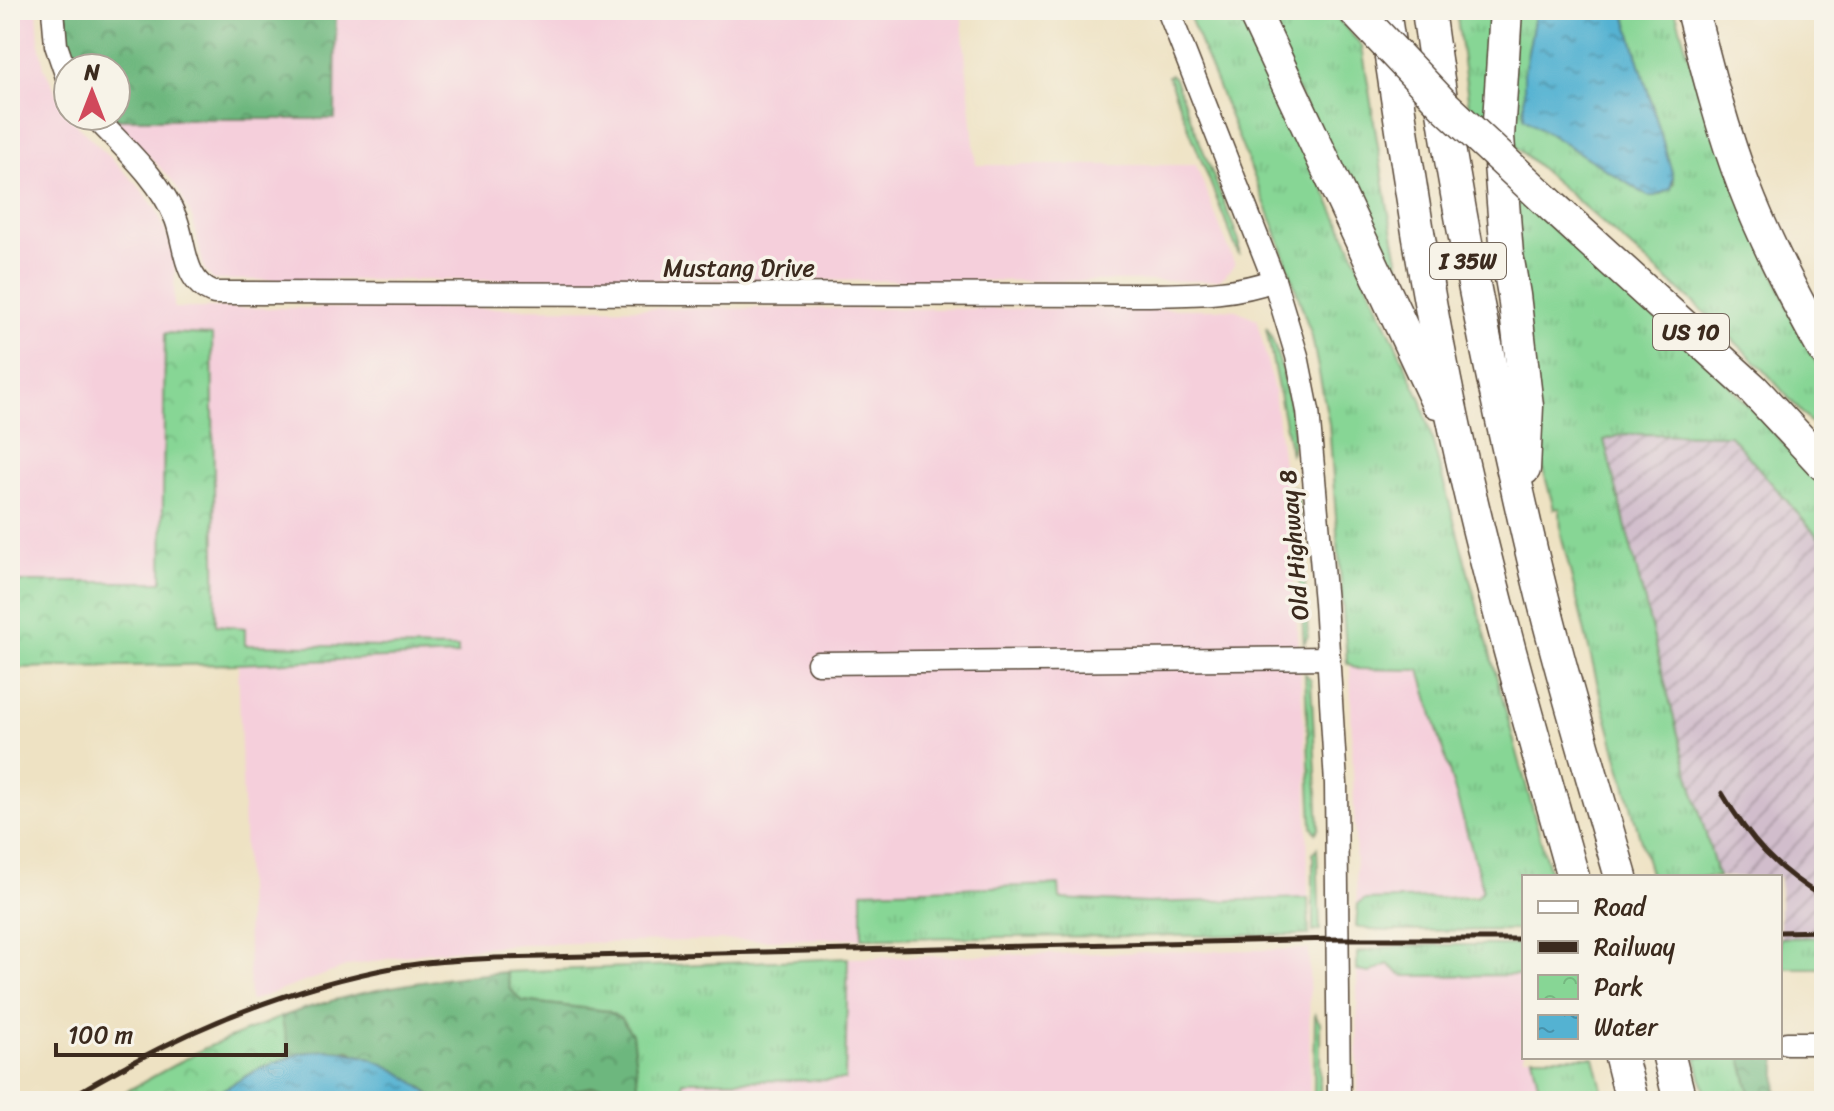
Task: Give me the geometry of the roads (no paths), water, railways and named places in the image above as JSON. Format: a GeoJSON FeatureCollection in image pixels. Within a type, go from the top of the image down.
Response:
{"type":"FeatureCollection","features":[{"type":"Feature","properties":{"kind":"highway"},"geometry":{"type":"LineString","coordinates":[[1253,10],[1460,450]]}},
{"type":"Feature","properties":{"kind":"highway","name":"US 10"},"geometry":{"type":"LineString","coordinates":[[1354,10],[1445,106],[1753,389],[1824,465]]}},
{"type":"Feature","properties":{"kind":"highway","name":"I 35W"},"geometry":{"type":"LineString","coordinates":[[1384,10],[1419,243],[1460,450],[1492,584],[1572,875]]}},
{"type":"Feature","properties":{"kind":"highway","name":"I 35W"},"geometry":{"type":"LineString","coordinates":[[1428,10],[1472,279],[1522,509],[1556,650],[1620,875]]}},
{"type":"Feature","properties":{"kind":"highway"},"geometry":{"type":"LineString","coordinates":[[1506,10],[1498,137],[1507,255],[1527,406],[1522,509]]}},
{"type":"Feature","properties":{"kind":"highway"},"geometry":{"type":"LineString","coordinates":[[1692,10],[1725,131],[1743,183],[1764,235],[1824,350]]}},
{"type":"Feature","properties":{"kind":"highway"},"geometry":{"type":"LineString","coordinates":[[1622,1059],[1632,1101]]}},
{"type":"Feature","properties":{"kind":"highway"},"geometry":{"type":"LineString","coordinates":[[1670,1059],[1680,1101]]}},
{"type":"Feature","properties":{"kind":"street"},"geometry":{"type":"LineString","coordinates":[[53,10],[58,52]]}},
{"type":"Feature","properties":{"kind":"street","name":"Old Highway 8"},"geometry":{"type":"LineString","coordinates":[[1168,10],[1274,280],[1297,356],[1308,411],[1329,658],[1337,798],[1339,1101]]}},
{"type":"Feature","properties":{"kind":"street","name":"Mustang Drive"},"geometry":{"type":"LineString","coordinates":[[108,132],[166,198],[177,222],[194,282],[214,293],[1141,295],[1223,293],[1249,289],[1274,280]]}},
{"type":"Feature","properties":{"kind":"street"},"geometry":{"type":"LineString","coordinates":[[818,663],[1329,658]]}},
{"type":"Feature","properties":{"kind":"street"},"geometry":{"type":"LineString","coordinates":[[1787,1043],[1824,1043]]}},
{"type":"Feature","properties":{"kind":"water"},"geometry":{"type":"Polygon","coordinates":[[[1536,10],[1624,10],[1673,176],[1671,189],[1648,196],[1524,118],[1524,73],[1536,10]]]}},
{"type":"Feature","properties":{"kind":"water"},"geometry":{"type":"Polygon","coordinates":[[[326,1050],[357,1055],[386,1065],[436,1101],[203,1101],[259,1069],[301,1053],[326,1050]]]}},
{"type":"Feature","properties":{"kind":"railway"},"geometry":{"type":"LineString","coordinates":[[1722,793],[1743,826],[1766,853],[1791,876],[1824,898]]}},
{"type":"Feature","properties":{"kind":"railway"},"geometry":{"type":"LineString","coordinates":[[1782,932],[1824,931]]}},
{"type":"Feature","properties":{"kind":"railway"},"geometry":{"type":"LineString","coordinates":[[66,1101],[161,1048],[226,1018],[328,983],[421,963],[495,958],[1338,939],[1522,939]]}}]}
